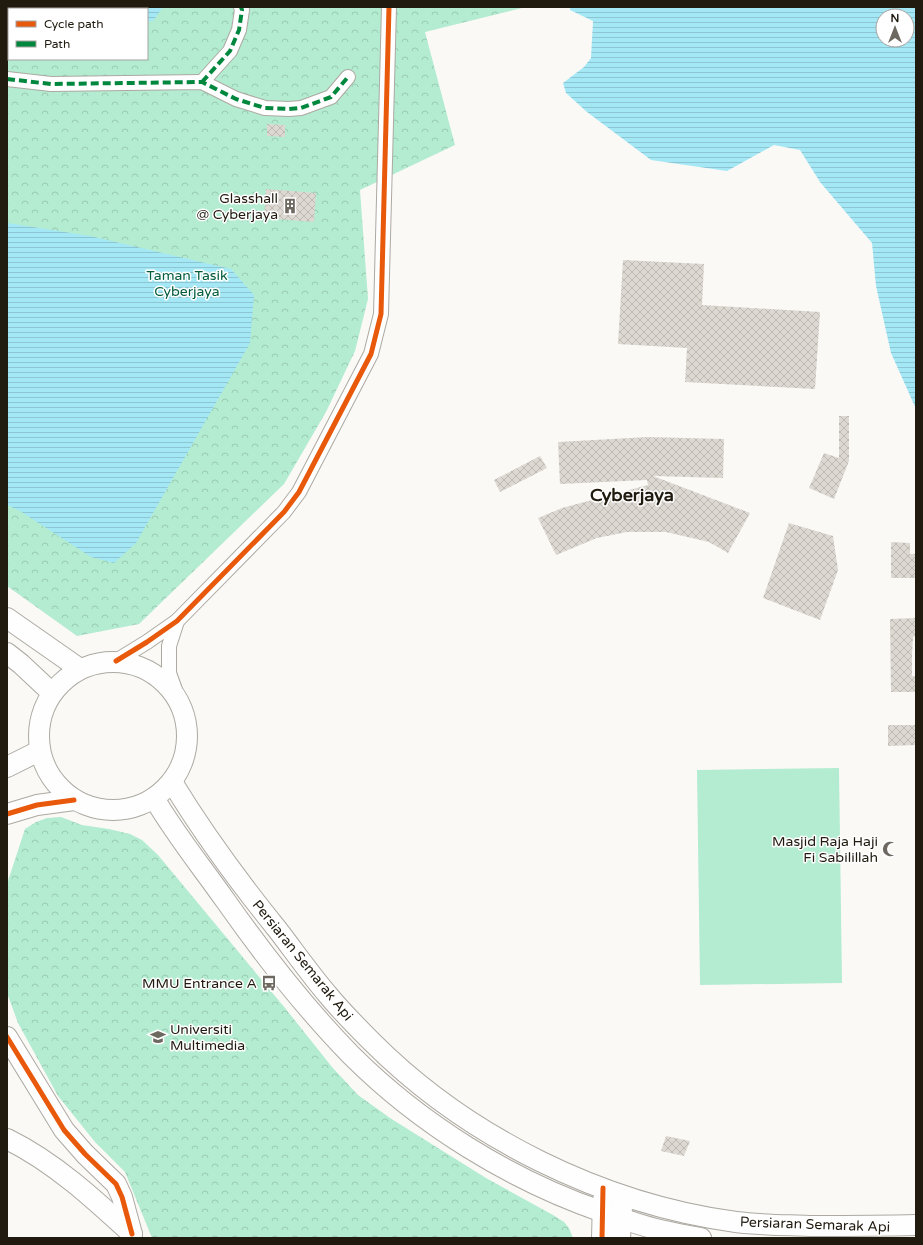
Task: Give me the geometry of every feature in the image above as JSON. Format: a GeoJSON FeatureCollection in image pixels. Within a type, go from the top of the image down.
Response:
{"type":"FeatureCollection","features":[{"type":"Feature","properties":{"kind":"main road"},"geometry":{"type":"LineString","coordinates":[[7,618],[80,669]]}},
{"type":"Feature","properties":{"kind":"main road"},"geometry":{"type":"LineString","coordinates":[[7,653],[52,693]]}},
{"type":"Feature","properties":{"kind":"main road"},"geometry":{"type":"LineString","coordinates":[[116,661],[134,664],[152,672],[166,684],[178,698],[186,718],[188,733],[187,748],[183,762],[172,782],[154,798],[135,807],[114,810],[93,808],[74,800],[58,787],[46,770],[39,751],[38,731],[42,711],[52,693],[64,679],[80,669],[98,663],[116,661]]}},
{"type":"Feature","properties":{"kind":"main road"},"geometry":{"type":"LineString","coordinates":[[7,767],[39,751]]}},
{"type":"Feature","properties":{"kind":"main road","name":"Persiaran Semarak Api"},"geometry":{"type":"LineString","coordinates":[[172,782],[195,819],[257,904],[329,996],[386,1055],[441,1101],[497,1138],[549,1165],[603,1188],[622,1195],[694,1215],[736,1222],[769,1225],[916,1225]]}},
{"type":"Feature","properties":{"kind":"main road","name":"Persiaran Semarak Api"},"geometry":{"type":"LineString","coordinates":[[154,798],[170,826],[268,960],[319,1021],[352,1056],[376,1078],[426,1119],[456,1140],[520,1176],[581,1204],[664,1231],[701,1238]]}},
{"type":"Feature","properties":{"kind":"main road"},"geometry":{"type":"LineString","coordinates":[[7,814],[37,805],[74,800]]}},
{"type":"Feature","properties":{"kind":"main road"},"geometry":{"type":"LineString","coordinates":[[7,1038],[64,1130],[85,1154],[116,1184],[122,1197],[133,1236]]}},
{"type":"Feature","properties":{"kind":"main road"},"geometry":{"type":"LineString","coordinates":[[7,1140],[18,1145],[62,1173],[93,1198],[133,1236]]}},
{"type":"Feature","properties":{"kind":"main road"},"geometry":{"type":"LineString","coordinates":[[93,1198],[103,1189],[106,1174]]}},
{"type":"Feature","properties":{"kind":"main road"},"geometry":{"type":"LineString","coordinates":[[603,1188],[620,1238]]}},
{"type":"Feature","properties":{"kind":"main road"},"geometry":{"type":"LineString","coordinates":[[602,1238],[622,1195]]}},
{"type":"Feature","properties":{"kind":"street"},"geometry":{"type":"LineString","coordinates":[[202,82],[230,51],[239,30],[242,10],[241,7]]}},
{"type":"Feature","properties":{"kind":"street"},"geometry":{"type":"LineString","coordinates":[[116,661],[148,642],[177,621],[284,512],[299,492],[371,354],[381,314],[389,7]]}},
{"type":"Feature","properties":{"kind":"street"},"geometry":{"type":"LineString","coordinates":[[7,79],[52,84],[202,82],[236,99],[265,108],[301,108],[331,97],[348,77]]}},
{"type":"Feature","properties":{"kind":"street"},"geometry":{"type":"LineString","coordinates":[[177,621],[169,646],[169,673],[178,698]]}},
{"type":"Feature","properties":{"kind":"green space","name":"Taman Tasik Cyberjaya"},"geometry":{"type":"Polygon","coordinates":[[[7,7],[526,7],[425,32],[455,145],[360,190],[368,299],[355,351],[326,412],[284,484],[139,624],[77,636],[7,586],[7,7]]]}},
{"type":"Feature","properties":{"kind":"green space"},"geometry":{"type":"Polygon","coordinates":[[[839,768],[842,983],[700,985],[697,770],[839,768]]]}},
{"type":"Feature","properties":{"kind":"green space","name":"Universiti Multimedia"},"geometry":{"type":"Polygon","coordinates":[[[61,817],[82,825],[130,834],[142,840],[158,855],[332,1067],[358,1095],[390,1118],[486,1178],[564,1222],[569,1228],[573,1238],[152,1238],[125,1172],[95,1142],[58,1096],[18,1023],[7,993],[7,884],[25,829],[36,822],[47,818],[61,817]]]}},
{"type":"Feature","properties":{"kind":"water"},"geometry":{"type":"Polygon","coordinates":[[[7,7],[162,7],[154,20],[148,22],[148,8],[8,8],[7,54],[7,7]]]}},
{"type":"Feature","properties":{"kind":"water"},"geometry":{"type":"Polygon","coordinates":[[[570,7],[916,7],[916,409],[891,353],[876,286],[872,243],[820,182],[800,150],[774,145],[727,171],[651,160],[587,112],[566,93],[563,83],[584,67],[591,58],[593,21],[570,10],[570,7]]]}},
{"type":"Feature","properties":{"kind":"water"},"geometry":{"type":"Polygon","coordinates":[[[7,223],[90,236],[231,269],[254,295],[250,343],[136,543],[114,563],[91,557],[20,511],[7,505],[7,223]]]}},
{"type":"Feature","properties":{"kind":"building"},"geometry":{"type":"Polygon","coordinates":[[[267,124],[285,125],[285,137],[267,136],[267,124]]]}},
{"type":"Feature","properties":{"kind":"building","name":"Glasshall @ Cyberjaya"},"geometry":{"type":"Polygon","coordinates":[[[266,189],[316,193],[314,222],[264,218],[266,189]]]}},
{"type":"Feature","properties":{"kind":"building"},"geometry":{"type":"Polygon","coordinates":[[[623,260],[704,264],[702,305],[820,312],[815,389],[685,382],[687,348],[618,344],[623,260]]]}},
{"type":"Feature","properties":{"kind":"building"},"geometry":{"type":"Polygon","coordinates":[[[839,416],[849,416],[849,461],[834,499],[809,488],[824,453],[839,458],[839,416]]]}},
{"type":"Feature","properties":{"kind":"building"},"geometry":{"type":"Polygon","coordinates":[[[648,437],[724,439],[723,478],[653,476],[750,513],[728,553],[709,542],[666,532],[627,532],[597,538],[556,555],[538,518],[562,508],[648,485],[647,480],[560,484],[558,442],[648,437]]]}},
{"type":"Feature","properties":{"kind":"building"},"geometry":{"type":"Polygon","coordinates":[[[540,456],[547,468],[500,492],[494,480],[540,456]]]}},
{"type":"Feature","properties":{"kind":"building"},"geometry":{"type":"Polygon","coordinates":[[[789,523],[833,536],[838,570],[820,620],[763,598],[789,523]]]}},
{"type":"Feature","properties":{"kind":"building"},"geometry":{"type":"Polygon","coordinates":[[[891,542],[910,543],[910,554],[916,554],[916,578],[891,578],[891,542]]]}},
{"type":"Feature","properties":{"kind":"building"},"geometry":{"type":"Polygon","coordinates":[[[916,618],[916,636],[913,637],[912,676],[916,676],[916,692],[891,692],[890,619],[916,618]]]}},
{"type":"Feature","properties":{"kind":"building"},"geometry":{"type":"Polygon","coordinates":[[[888,725],[916,725],[916,745],[888,746],[888,725]]]}},
{"type":"Feature","properties":{"kind":"building"},"geometry":{"type":"Polygon","coordinates":[[[666,1136],[690,1141],[684,1156],[661,1151],[666,1136]]]}},
{"type":"Feature","properties":{"kind":"marked path"},"geometry":{"type":"LineString","coordinates":[[202,82],[230,51],[239,30],[242,10],[241,7]]}},
{"type":"Feature","properties":{"kind":"marked path"},"geometry":{"type":"LineString","coordinates":[[7,79],[51,84],[202,82],[236,99],[265,108],[289,109],[301,108],[331,97],[348,77]]}},
{"type":"Feature","properties":{"kind":"cycle path"},"geometry":{"type":"LineString","coordinates":[[116,661],[177,621],[284,512],[299,492],[371,354],[381,314],[389,7]]}},
{"type":"Feature","properties":{"kind":"cycle path"},"geometry":{"type":"LineString","coordinates":[[7,814],[37,805],[74,800]]}},
{"type":"Feature","properties":{"kind":"cycle path"},"geometry":{"type":"LineString","coordinates":[[7,1037],[64,1130],[85,1154],[116,1184],[122,1197],[132,1234]]}},
{"type":"Feature","properties":{"kind":"cycle path"},"geometry":{"type":"LineString","coordinates":[[602,1238],[603,1188]]}},
{"type":"Feature","properties":{"kind":"place","name":"Glasshall @ Cyberjaya"},"geometry":{"type":"Point","coordinates":[290,206]}},
{"type":"Feature","properties":{"kind":"place","name":"Masjid Raja Haji Fi Sabilillah"},"geometry":{"type":"Point","coordinates":[890,849]}},
{"type":"Feature","properties":{"kind":"place","name":"MMU Entrance A"},"geometry":{"type":"Point","coordinates":[269,983]}},
{"type":"Feature","properties":{"kind":"place","name":"Universiti Multimedia"},"geometry":{"type":"Point","coordinates":[158,1037]}},
{"type":"Feature","properties":{"kind":"district","name":"Cyberjaya"},"geometry":{"type":"Point","coordinates":[632,495]}}]}
